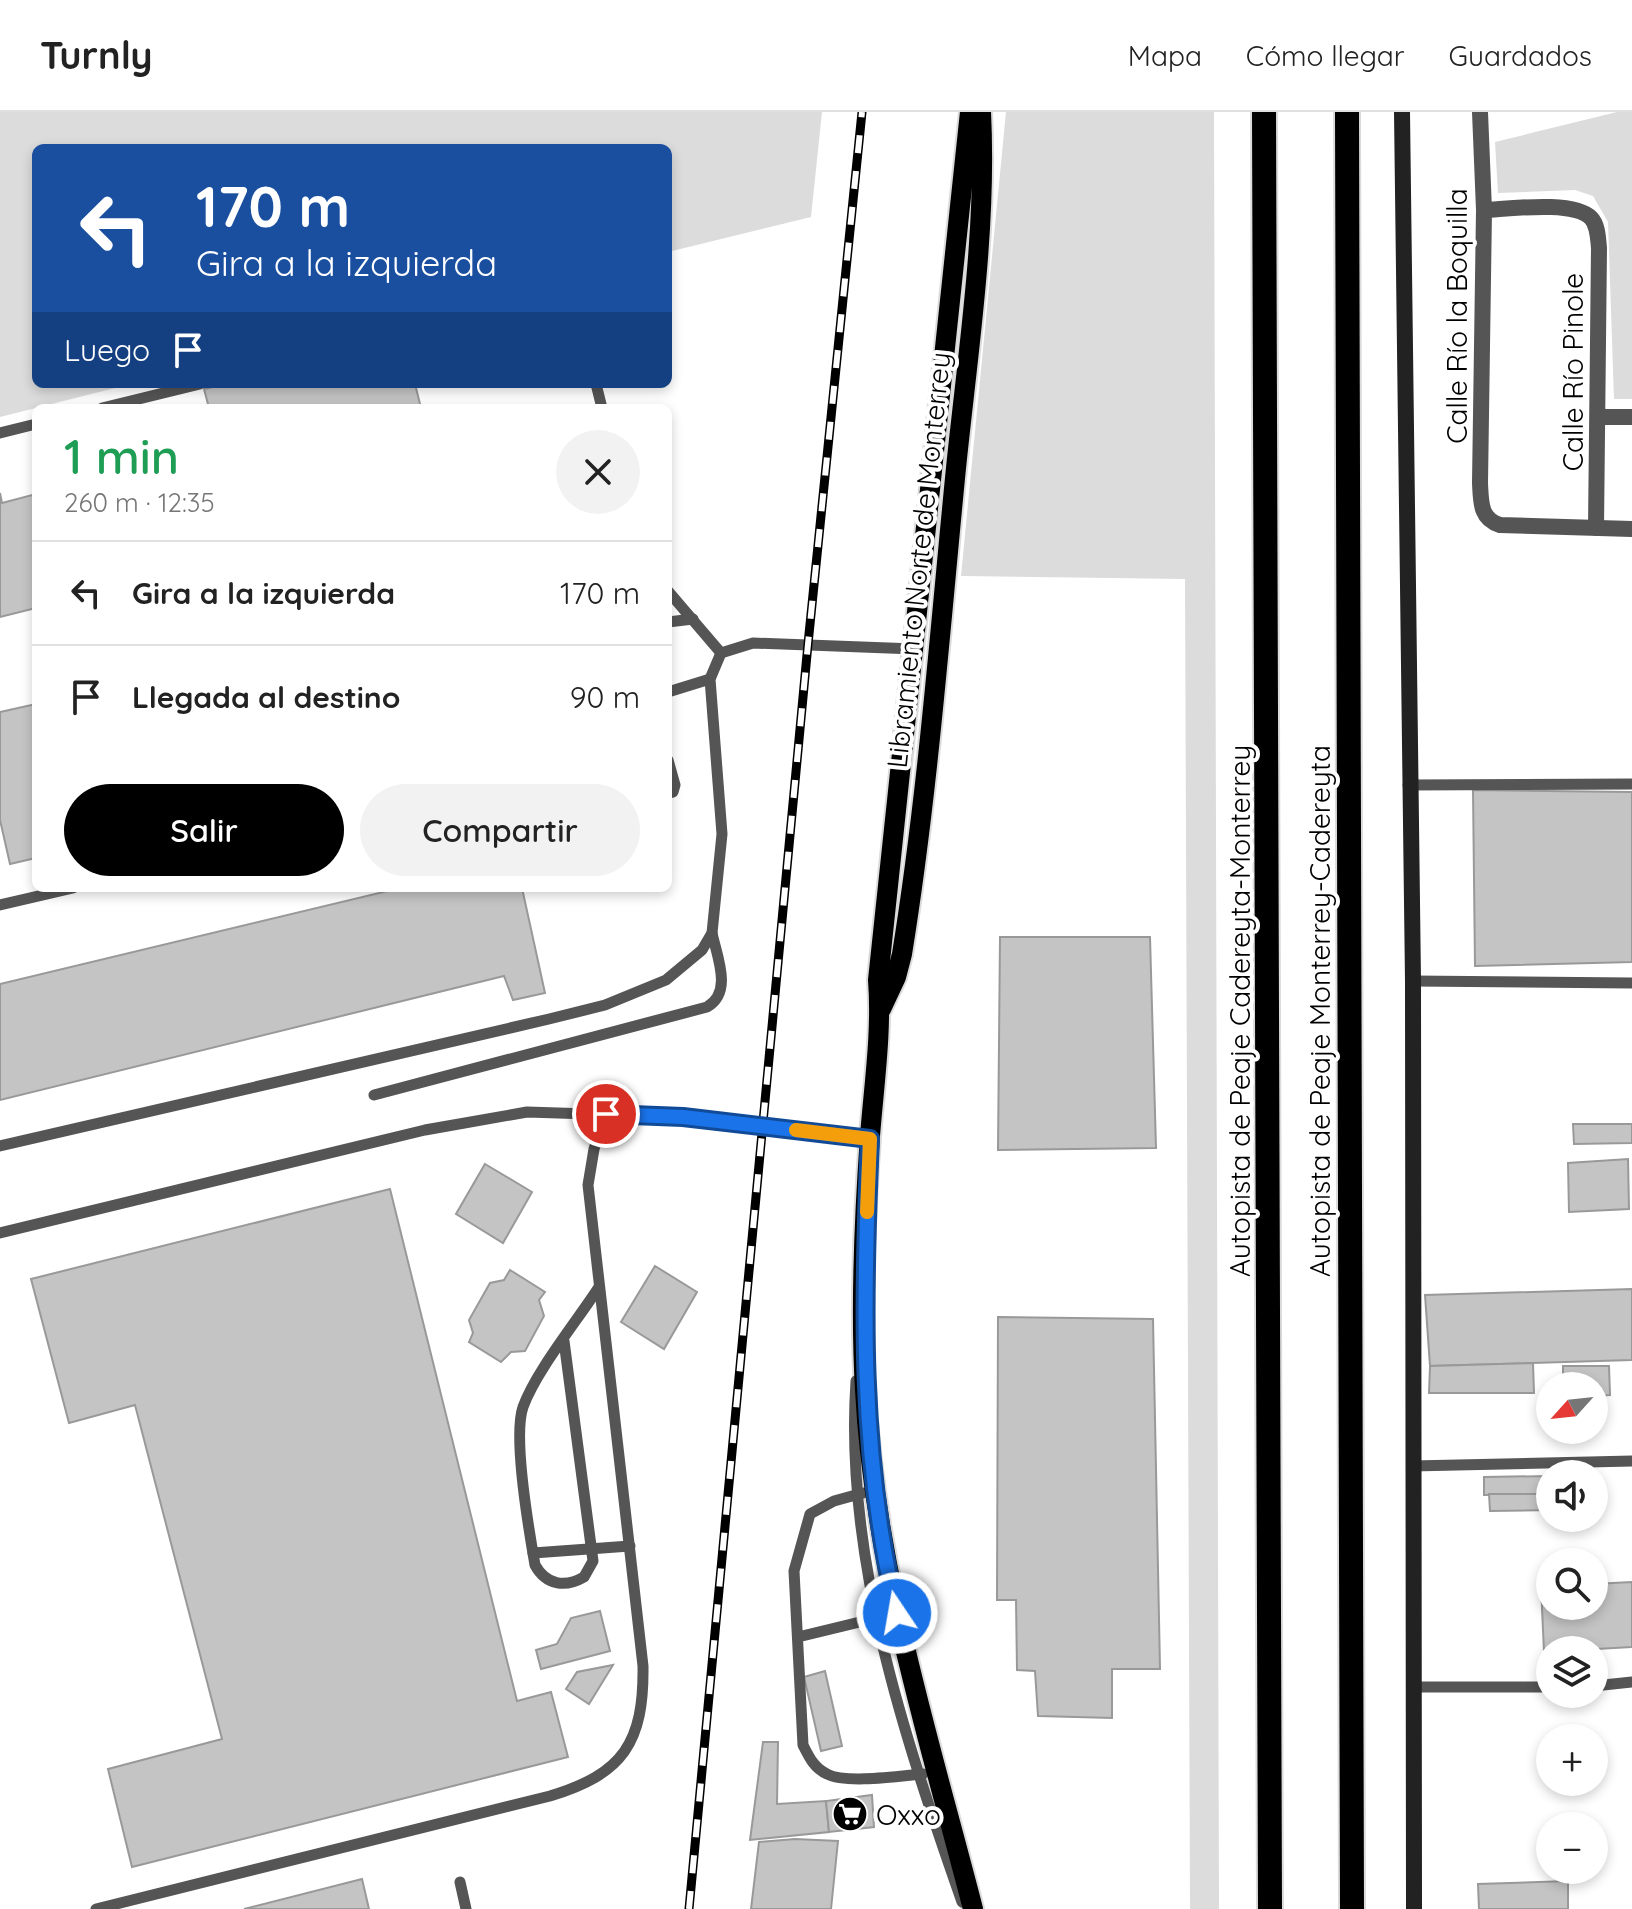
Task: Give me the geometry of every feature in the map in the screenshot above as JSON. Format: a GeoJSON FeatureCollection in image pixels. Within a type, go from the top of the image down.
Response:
{"type":"FeatureCollection","features":[{"type":"Feature","properties":{"kind":"highway","name":"Autopista de Peaje Cadereyta-Monterrey"},"geometry":{"type":"LineString","coordinates":[[1264,112],[1270,1909]]}},
{"type":"Feature","properties":{"kind":"highway","name":"Autopista de Peaje Monterrey-Cadereyta"},"geometry":{"type":"LineString","coordinates":[[1347,112],[1352,1909]]}},
{"type":"Feature","properties":{"kind":"main road","name":"Libramiento Norte de Monterrey"},"geometry":{"type":"LineString","coordinates":[[970,112],[878,980],[881,1009],[870,1139],[863,1329],[867,1492],[878,1522],[888,1616],[928,1773],[973,1909]]}},
{"type":"Feature","properties":{"kind":"main road","name":"Libramiento Norte de Monterrey"},"geometry":{"type":"LineString","coordinates":[[881,1009],[896,977],[902,954],[919,828],[958,447],[981,182],[981,112]]}},
{"type":"Feature","properties":{"kind":"main road"},"geometry":{"type":"LineString","coordinates":[[919,828],[919,678],[915,649],[929,610],[946,490],[958,447]]}},
{"type":"Feature","properties":{"kind":"street"},"geometry":{"type":"LineString","coordinates":[[1402,112],[1408,785],[1413,981],[1414,1909]]}},
{"type":"Feature","properties":{"kind":"street","name":"Calle Río la Boquilla"},"geometry":{"type":"LineString","coordinates":[[1480,112],[1484,210],[1480,483],[1487,519],[1514,527],[1596,528]]}},
{"type":"Feature","properties":{"kind":"street","name":"Calle Río Pinole"},"geometry":{"type":"LineString","coordinates":[[1484,210],[1559,208],[1578,211],[1591,218],[1599,248],[1596,528]]}},
{"type":"Feature","properties":{"kind":"street"},"geometry":{"type":"LineString","coordinates":[[1598,417],[1632,417]]}},
{"type":"Feature","properties":{"kind":"street"},"geometry":{"type":"LineString","coordinates":[[1596,528],[1632,529]]}},
{"type":"Feature","properties":{"kind":"lane"},"geometry":{"type":"LineString","coordinates":[[118,404],[184,388]]}},
{"type":"Feature","properties":{"kind":"lane"},"geometry":{"type":"LineString","coordinates":[[0,433],[32,425]]}},
{"type":"Feature","properties":{"kind":"lane"},"geometry":{"type":"LineString","coordinates":[[672,595],[721,653]]}},
{"type":"Feature","properties":{"kind":"lane"},"geometry":{"type":"LineString","coordinates":[[672,622],[693,619]]}},
{"type":"Feature","properties":{"kind":"lane"},"geometry":{"type":"LineString","coordinates":[[374,1095],[707,1007],[715,1002],[722,987],[712,933],[722,834],[710,679],[721,653],[753,643],[915,649]]}},
{"type":"Feature","properties":{"kind":"lane"},"geometry":{"type":"LineString","coordinates":[[672,691],[710,679]]}},
{"type":"Feature","properties":{"kind":"lane"},"geometry":{"type":"LineString","coordinates":[[1408,785],[1632,784]]}},
{"type":"Feature","properties":{"kind":"lane"},"geometry":{"type":"LineString","coordinates":[[0,905],[56,892]]}},
{"type":"Feature","properties":{"kind":"lane"},"geometry":{"type":"LineString","coordinates":[[0,1146],[605,1005],[666,980],[702,950],[712,933]]}},
{"type":"Feature","properties":{"kind":"lane"},"geometry":{"type":"LineString","coordinates":[[1413,981],[1632,983]]}},
{"type":"Feature","properties":{"kind":"lane"},"geometry":{"type":"LineString","coordinates":[[0,1233],[465,1122],[527,1112],[683,1117],[870,1139]]}},
{"type":"Feature","properties":{"kind":"lane"},"geometry":{"type":"LineString","coordinates":[[96,1909],[550,1796],[592,1782],[610,1771],[633,1739],[643,1693],[630,1546],[588,1185],[594,1149],[606,1114]]}},
{"type":"Feature","properties":{"kind":"lane"},"geometry":{"type":"LineString","coordinates":[[564,1341],[593,1550],[590,1570],[567,1584],[546,1579],[539,1572],[533,1553],[521,1415],[531,1391],[599,1287]]}},
{"type":"Feature","properties":{"kind":"lane"},"geometry":{"type":"LineString","coordinates":[[1412,1466],[1632,1461]]}},
{"type":"Feature","properties":{"kind":"lane"},"geometry":{"type":"LineString","coordinates":[[867,1492],[834,1501],[810,1514],[794,1571],[803,1745],[812,1763],[828,1775],[850,1778],[928,1773],[965,1909]]}},
{"type":"Feature","properties":{"kind":"lane"},"geometry":{"type":"LineString","coordinates":[[533,1553],[630,1546]]}},
{"type":"Feature","properties":{"kind":"lane"},"geometry":{"type":"LineString","coordinates":[[798,1637],[888,1616]]}},
{"type":"Feature","properties":{"kind":"lane"},"geometry":{"type":"LineString","coordinates":[[1608,1685],[1632,1682]]}},
{"type":"Feature","properties":{"kind":"lane"},"geometry":{"type":"LineString","coordinates":[[1412,1687],[1536,1687]]}},
{"type":"Feature","properties":{"kind":"lane"},"geometry":{"type":"LineString","coordinates":[[460,1882],[466,1909]]}},
{"type":"Feature","properties":{"kind":"shaded area"},"geometry":{"type":"Polygon","coordinates":[[[0,112],[822,112],[811,217],[672,251],[672,144],[32,144],[32,388],[115,388],[52,404],[32,404],[32,409],[0,417],[0,112]]]}},
{"type":"Feature","properties":{"kind":"shaded area"},"geometry":{"type":"Polygon","coordinates":[[[1006,112],[1214,112],[1219,1909],[1190,1909],[1185,579],[961,576],[1006,112]]]}},
{"type":"Feature","properties":{"kind":"shaded area"},"geometry":{"type":"Polygon","coordinates":[[[1617,112],[1632,112],[1632,399],[1614,399],[1608,222],[1593,196],[1575,190],[1498,193],[1495,142],[1617,112]]]}},
{"type":"Feature","properties":{"kind":"building"},"geometry":{"type":"Polygon","coordinates":[[[416,388],[420,404],[208,404],[204,389],[416,388]]]}},
{"type":"Feature","properties":{"kind":"building"},"geometry":{"type":"Polygon","coordinates":[[[0,493],[2,503],[32,495],[32,609],[0,617],[0,493]]]}},
{"type":"Feature","properties":{"kind":"building"},"geometry":{"type":"Polygon","coordinates":[[[32,705],[32,859],[10,864],[0,820],[0,712],[32,705]]]}},
{"type":"Feature","properties":{"kind":"building"},"geometry":{"type":"Polygon","coordinates":[[[1473,790],[1632,792],[1632,962],[1475,966],[1473,790]]]}},
{"type":"Feature","properties":{"kind":"building"},"geometry":{"type":"Polygon","coordinates":[[[383,892],[523,892],[545,993],[513,1000],[504,976],[0,1100],[0,984],[383,892]]]}},
{"type":"Feature","properties":{"kind":"building"},"geometry":{"type":"Polygon","coordinates":[[[1000,937],[1150,937],[1156,1148],[998,1150],[1000,937]]]}},
{"type":"Feature","properties":{"kind":"building"},"geometry":{"type":"Polygon","coordinates":[[[1573,1124],[1632,1124],[1632,1143],[1574,1144],[1573,1124]]]}},
{"type":"Feature","properties":{"kind":"building"},"geometry":{"type":"Polygon","coordinates":[[[1628,1159],[1629,1209],[1569,1212],[1568,1163],[1628,1159]]]}},
{"type":"Feature","properties":{"kind":"building"},"geometry":{"type":"Polygon","coordinates":[[[485,1164],[532,1192],[503,1243],[456,1214],[485,1164]]]}},
{"type":"Feature","properties":{"kind":"building"},"geometry":{"type":"Polygon","coordinates":[[[390,1189],[517,1701],[551,1692],[568,1757],[132,1867],[108,1769],[222,1739],[135,1405],[69,1423],[31,1279],[390,1189]]]}},
{"type":"Feature","properties":{"kind":"building"},"geometry":{"type":"Polygon","coordinates":[[[655,1266],[697,1292],[664,1349],[621,1322],[655,1266]]]}},
{"type":"Feature","properties":{"kind":"building"},"geometry":{"type":"Polygon","coordinates":[[[510,1270],[545,1292],[539,1300],[544,1316],[525,1351],[511,1352],[501,1362],[469,1342],[473,1333],[469,1320],[490,1283],[504,1280],[510,1270]]]}},
{"type":"Feature","properties":{"kind":"building"},"geometry":{"type":"Polygon","coordinates":[[[1632,1289],[1632,1360],[1430,1366],[1425,1295],[1632,1289]]]}},
{"type":"Feature","properties":{"kind":"building"},"geometry":{"type":"Polygon","coordinates":[[[998,1317],[1153,1319],[1160,1669],[1112,1669],[1112,1718],[1038,1716],[1035,1671],[1017,1670],[1016,1600],[997,1600],[998,1317]]]}},
{"type":"Feature","properties":{"kind":"building"},"geometry":{"type":"Polygon","coordinates":[[[1533,1363],[1534,1393],[1429,1393],[1430,1366],[1533,1363]]]}},
{"type":"Feature","properties":{"kind":"building"},"geometry":{"type":"Polygon","coordinates":[[[1563,1366],[1609,1366],[1610,1395],[1608,1372],[1563,1372],[1563,1366]]]}},
{"type":"Feature","properties":{"kind":"building"},"geometry":{"type":"Polygon","coordinates":[[[1536,1476],[1536,1494],[1484,1495],[1484,1477],[1536,1476]]]}},
{"type":"Feature","properties":{"kind":"building"},"geometry":{"type":"Polygon","coordinates":[[[1489,1494],[1536,1494],[1536,1510],[1490,1511],[1489,1494]]]}},
{"type":"Feature","properties":{"kind":"building"},"geometry":{"type":"Polygon","coordinates":[[[1632,1582],[1632,1647],[1608,1648],[1608,1636],[1543,1636],[1543,1620],[1608,1620],[1608,1583],[1632,1582]]]}},
{"type":"Feature","properties":{"kind":"building"},"geometry":{"type":"Polygon","coordinates":[[[600,1611],[610,1651],[541,1669],[536,1650],[557,1644],[571,1618],[600,1611]]]}},
{"type":"Feature","properties":{"kind":"building"},"geometry":{"type":"Polygon","coordinates":[[[613,1665],[589,1704],[566,1689],[577,1672],[613,1665]]]}},
{"type":"Feature","properties":{"kind":"building"},"geometry":{"type":"Polygon","coordinates":[[[825,1671],[842,1746],[821,1751],[804,1677],[825,1671]]]}},
{"type":"Feature","properties":{"kind":"building"},"geometry":{"type":"Polygon","coordinates":[[[763,1742],[778,1742],[777,1804],[826,1801],[829,1832],[750,1840],[763,1742]]]}},
{"type":"Feature","properties":{"kind":"building","name":"Oxxo"},"geometry":{"type":"Polygon","coordinates":[[[872,1795],[874,1827],[829,1832],[826,1801],[872,1795]]]}},
{"type":"Feature","properties":{"kind":"building"},"geometry":{"type":"Polygon","coordinates":[[[795,1839],[838,1841],[831,1909],[751,1909],[759,1842],[795,1839]]]}},
{"type":"Feature","properties":{"kind":"building"},"geometry":{"type":"Polygon","coordinates":[[[362,1879],[369,1909],[244,1909],[362,1879]]]}},
{"type":"Feature","properties":{"kind":"building"},"geometry":{"type":"Polygon","coordinates":[[[1478,1884],[1568,1884],[1568,1909],[1479,1909],[1478,1884]]]}},
{"type":"Feature","properties":{"kind":"railway"},"geometry":{"type":"LineString","coordinates":[[689,1909],[808,644],[862,112]]}},
{"type":"Feature","properties":{"kind":"slow traffic"},"geometry":{"type":"LineString","coordinates":[[796,1130],[870,1139],[867,1212]]}},
{"type":"Feature","properties":{"kind":"place","name":"Oxxo"},"geometry":{"type":"Point","coordinates":[850,1814]}},
{"type":"Feature","properties":{"kind":"route"},"geometry":{"type":"LineString","coordinates":[[606,1114],[683,1117],[870,1139],[863,1329],[865,1392],[878,1522],[897,1613]]}}]}
